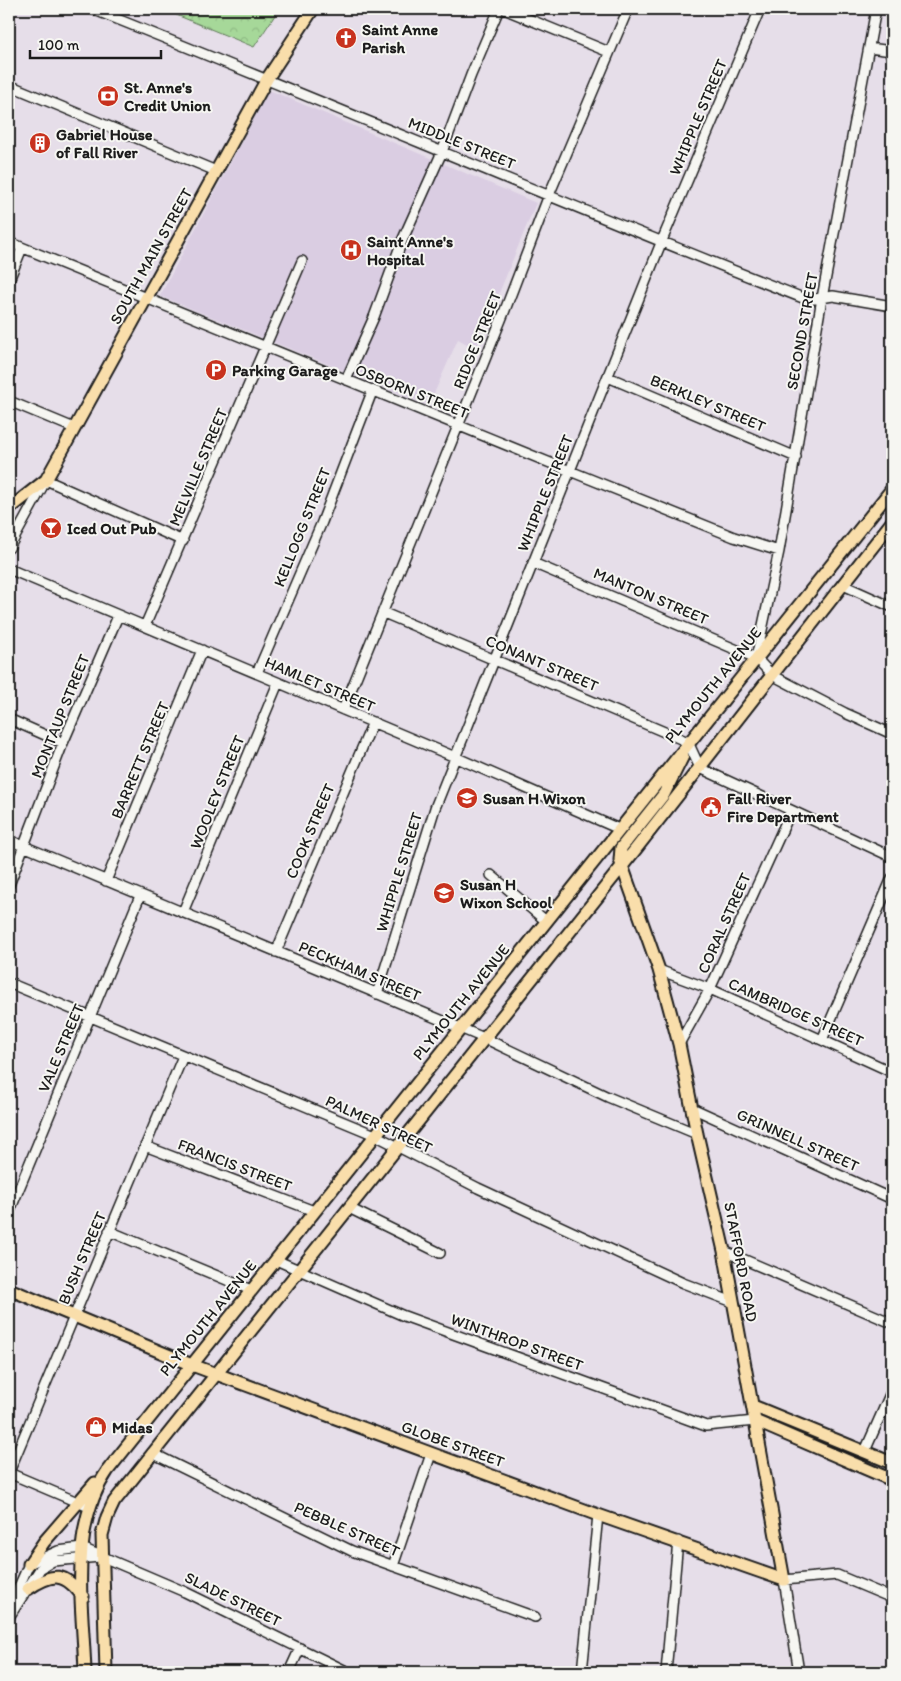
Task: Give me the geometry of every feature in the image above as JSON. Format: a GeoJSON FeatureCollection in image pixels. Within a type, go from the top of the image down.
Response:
{"type":"FeatureCollection","features":[{"type":"Feature","properties":{"kind":"main road","name":"SOUTH MAIN STREET"},"geometry":{"type":"LineString","coordinates":[[9,509],[46,480],[267,79],[313,9]]}},
{"type":"Feature","properties":{"kind":"main road","name":"PLYMOUTH AVENUE"},"geometry":{"type":"LineString","coordinates":[[85,1672],[82,1554],[89,1507],[100,1482],[116,1459],[892,489]]}},
{"type":"Feature","properties":{"kind":"main road"},"geometry":{"type":"LineString","coordinates":[[106,1672],[102,1534],[110,1510],[152,1453],[623,865],[892,522]]}},
{"type":"Feature","properties":{"kind":"main road"},"geometry":{"type":"LineString","coordinates":[[623,865],[619,856],[622,848],[664,794],[676,773],[688,742]]}},
{"type":"Feature","properties":{"kind":"main road","name":"STAFFORD ROAD"},"geometry":{"type":"LineString","coordinates":[[623,865],[649,949],[658,970],[679,1044],[697,1134],[724,1251],[784,1580]]}},
{"type":"Feature","properties":{"kind":"main road","name":"GLOBE STREET"},"geometry":{"type":"LineString","coordinates":[[9,1290],[192,1365],[598,1515],[784,1580]]}},
{"type":"Feature","properties":{"kind":"main road"},"geometry":{"type":"LineString","coordinates":[[753,1406],[892,1463]]}},
{"type":"Feature","properties":{"kind":"main road"},"geometry":{"type":"LineString","coordinates":[[755,1421],[892,1480]]}},
{"type":"Feature","properties":{"kind":"main road"},"geometry":{"type":"LineString","coordinates":[[29,1564],[44,1542],[116,1459]]}},
{"type":"Feature","properties":{"kind":"main road"},"geometry":{"type":"LineString","coordinates":[[28,1589],[49,1577],[62,1577],[72,1582],[83,1597]]}},
{"type":"Feature","properties":{"kind":"street","name":"MIDDLE STREET"},"geometry":{"type":"LineString","coordinates":[[92,9],[267,79],[662,243],[808,300],[834,296],[892,306]]}},
{"type":"Feature","properties":{"kind":"street"},"geometry":{"type":"LineString","coordinates":[[346,380],[374,317],[402,241],[442,152],[471,74],[499,9]]}},
{"type":"Feature","properties":{"kind":"street"},"geometry":{"type":"LineString","coordinates":[[504,9],[609,52]]}},
{"type":"Feature","properties":{"kind":"street","name":"RIDGE STREET"},"geometry":{"type":"LineString","coordinates":[[343,710],[384,612],[549,195],[628,9]]}},
{"type":"Feature","properties":{"kind":"street","name":"WHIPPLE STREET"},"geometry":{"type":"LineString","coordinates":[[377,994],[435,808],[662,243],[760,9]]}},
{"type":"Feature","properties":{"kind":"street","name":"SECOND STREET"},"geometry":{"type":"LineString","coordinates":[[756,658],[779,551],[822,298],[876,9]]}},
{"type":"Feature","properties":{"kind":"street"},"geometry":{"type":"LineString","coordinates":[[869,48],[892,51]]}},
{"type":"Feature","properties":{"kind":"street"},"geometry":{"type":"LineString","coordinates":[[9,85],[216,171]]}},
{"type":"Feature","properties":{"kind":"street","name":"OSBORN STREET"},"geometry":{"type":"LineString","coordinates":[[9,242],[570,472],[734,537],[779,551]]}},
{"type":"Feature","properties":{"kind":"street"},"geometry":{"type":"LineString","coordinates":[[9,280],[22,248]]}},
{"type":"Feature","properties":{"kind":"street","name":"MELVILLE STREET"},"geometry":{"type":"LineString","coordinates":[[145,626],[302,261]]}},
{"type":"Feature","properties":{"kind":"street","name":"BERKLEY STREET"},"geometry":{"type":"LineString","coordinates":[[608,378],[796,457]]}},
{"type":"Feature","properties":{"kind":"street","name":"KELLOGG STREET"},"geometry":{"type":"LineString","coordinates":[[256,673],[322,522],[372,392]]}},
{"type":"Feature","properties":{"kind":"street"},"geometry":{"type":"LineString","coordinates":[[9,401],[74,428]]}},
{"type":"Feature","properties":{"kind":"street"},"geometry":{"type":"LineString","coordinates":[[9,548],[46,480],[183,541]]}},
{"type":"Feature","properties":{"kind":"street","name":"MANTON STREET"},"geometry":{"type":"LineString","coordinates":[[533,563],[756,658]]}},
{"type":"Feature","properties":{"kind":"street","name":"HAMLET STREET"},"geometry":{"type":"LineString","coordinates":[[9,569],[455,757],[619,829]]}},
{"type":"Feature","properties":{"kind":"street"},"geometry":{"type":"LineString","coordinates":[[843,585],[892,606]]}},
{"type":"Feature","properties":{"kind":"street","name":"CONANT STREET"},"geometry":{"type":"LineString","coordinates":[[384,612],[688,742]]}},
{"type":"Feature","properties":{"kind":"street","name":"MONTAUP STREET"},"geometry":{"type":"LineString","coordinates":[[9,885],[64,743],[118,616]]}},
{"type":"Feature","properties":{"kind":"street","name":"BARRETT STREET"},"geometry":{"type":"LineString","coordinates":[[106,881],[202,650]]}},
{"type":"Feature","properties":{"kind":"street"},"geometry":{"type":"LineString","coordinates":[[756,658],[772,675],[845,713],[892,734]]}},
{"type":"Feature","properties":{"kind":"street","name":"WOOLEY STREET"},"geometry":{"type":"LineString","coordinates":[[183,912],[278,683]]}},
{"type":"Feature","properties":{"kind":"street"},"geometry":{"type":"LineString","coordinates":[[9,719],[64,743]]}},
{"type":"Feature","properties":{"kind":"street","name":"COOK STREET"},"geometry":{"type":"LineString","coordinates":[[276,952],[372,722]]}},
{"type":"Feature","properties":{"kind":"street"},"geometry":{"type":"LineString","coordinates":[[688,742],[700,768],[892,857]]}},
{"type":"Feature","properties":{"kind":"street","name":"CORAL STREET"},"geometry":{"type":"LineString","coordinates":[[679,1044],[710,989],[791,811]]}},
{"type":"Feature","properties":{"kind":"street","name":"PECKHAM STREET"},"geometry":{"type":"LineString","coordinates":[[9,840],[484,1038],[608,1097],[697,1134]]}},
{"type":"Feature","properties":{"kind":"street"},"geometry":{"type":"LineString","coordinates":[[491,875],[546,920]]}},
{"type":"Feature","properties":{"kind":"street"},"geometry":{"type":"LineString","coordinates":[[822,1040],[892,878]]}},
{"type":"Feature","properties":{"kind":"street","name":"VALE STREET"},"geometry":{"type":"LineString","coordinates":[[9,1213],[140,896]]}},
{"type":"Feature","properties":{"kind":"street","name":"CAMBRIDGE STREET"},"geometry":{"type":"LineString","coordinates":[[658,970],[710,989],[892,1072]]}},
{"type":"Feature","properties":{"kind":"street","name":"PALMER STREET"},"geometry":{"type":"LineString","coordinates":[[9,983],[375,1135],[683,1283],[733,1302]]}},
{"type":"Feature","properties":{"kind":"street","name":"BUSH STREET"},"geometry":{"type":"LineString","coordinates":[[9,1472],[183,1056]]}},
{"type":"Feature","properties":{"kind":"street","name":"GRINNELL STREET"},"geometry":{"type":"LineString","coordinates":[[692,1108],[892,1199]]}},
{"type":"Feature","properties":{"kind":"street","name":"FRANCIS STREET"},"geometry":{"type":"LineString","coordinates":[[145,1146],[314,1211]]}},
{"type":"Feature","properties":{"kind":"street"},"geometry":{"type":"LineString","coordinates":[[349,1208],[440,1253]]}},
{"type":"Feature","properties":{"kind":"street"},"geometry":{"type":"LineString","coordinates":[[109,1231],[251,1290]]}},
{"type":"Feature","properties":{"kind":"street"},"geometry":{"type":"LineString","coordinates":[[724,1251],[892,1323]]}},
{"type":"Feature","properties":{"kind":"street","name":"WINTHROP STREET"},"geometry":{"type":"LineString","coordinates":[[276,1260],[404,1316],[706,1426],[755,1421]]}},
{"type":"Feature","properties":{"kind":"street"},"geometry":{"type":"LineString","coordinates":[[865,1451],[892,1390]]}},
{"type":"Feature","properties":{"kind":"street","name":"PEBBLE STREET"},"geometry":{"type":"LineString","coordinates":[[152,1453],[352,1551],[535,1617]]}},
{"type":"Feature","properties":{"kind":"street"},"geometry":{"type":"LineString","coordinates":[[393,1566],[431,1454]]}},
{"type":"Feature","properties":{"kind":"street"},"geometry":{"type":"LineString","coordinates":[[9,1472],[89,1507]]}},
{"type":"Feature","properties":{"kind":"street"},"geometry":{"type":"LineString","coordinates":[[582,1672],[598,1515]]}},
{"type":"Feature","properties":{"kind":"street"},"geometry":{"type":"LineString","coordinates":[[666,1672],[678,1542]]}},
{"type":"Feature","properties":{"kind":"street"},"geometry":{"type":"LineString","coordinates":[[9,1609],[29,1564],[58,1551],[82,1554]]}},
{"type":"Feature","properties":{"kind":"street"},"geometry":{"type":"LineString","coordinates":[[9,1617],[40,1569],[53,1561],[82,1554]]}},
{"type":"Feature","properties":{"kind":"street","name":"SLADE STREET"},"geometry":{"type":"LineString","coordinates":[[82,1554],[102,1557],[184,1592],[348,1672]]}},
{"type":"Feature","properties":{"kind":"street","name":"GLOBE STREET"},"geometry":{"type":"LineString","coordinates":[[784,1580],[837,1575],[892,1598]]}},
{"type":"Feature","properties":{"kind":"street","name":"STAFFORD ROAD"},"geometry":{"type":"LineString","coordinates":[[784,1580],[799,1672]]}},
{"type":"Feature","properties":{"kind":"street"},"geometry":{"type":"LineString","coordinates":[[289,1672],[300,1648]]}},
{"type":"Feature","properties":{"kind":"shaded area","name":"Saint Anne's Hospital"},"geometry":{"type":"Polygon","coordinates":[[[269,90],[536,203],[476,349],[458,339],[429,405],[160,296],[269,90]]]}},
{"type":"Feature","properties":{"kind":"green space"},"geometry":{"type":"Polygon","coordinates":[[[162,9],[279,9],[254,47],[162,9]]]}},
{"type":"Feature","properties":{"kind":"place","name":"Saint Anne Parish"},"geometry":{"type":"Point","coordinates":[346,38]}},
{"type":"Feature","properties":{"kind":"place","name":"St. Anne's Credit Union"},"geometry":{"type":"Point","coordinates":[108,96]}},
{"type":"Feature","properties":{"kind":"place","name":"Gabriel House of Fall River"},"geometry":{"type":"Point","coordinates":[40,143]}},
{"type":"Feature","properties":{"kind":"place","name":"Saint Anne's Hospital"},"geometry":{"type":"Point","coordinates":[351,250]}},
{"type":"Feature","properties":{"kind":"place","name":"Parking Garage"},"geometry":{"type":"Point","coordinates":[216,370]}},
{"type":"Feature","properties":{"kind":"place","name":"Iced Out Pub"},"geometry":{"type":"Point","coordinates":[51,528]}},
{"type":"Feature","properties":{"kind":"place","name":"Susan H Wixon"},"geometry":{"type":"Point","coordinates":[467,798]}},
{"type":"Feature","properties":{"kind":"place","name":"Fall River Fire Department"},"geometry":{"type":"Point","coordinates":[711,807]}},
{"type":"Feature","properties":{"kind":"place","name":"Susan H Wixon School"},"geometry":{"type":"Point","coordinates":[444,893]}},
{"type":"Feature","properties":{"kind":"place","name":"Midas"},"geometry":{"type":"Point","coordinates":[96,1427]}}]}
